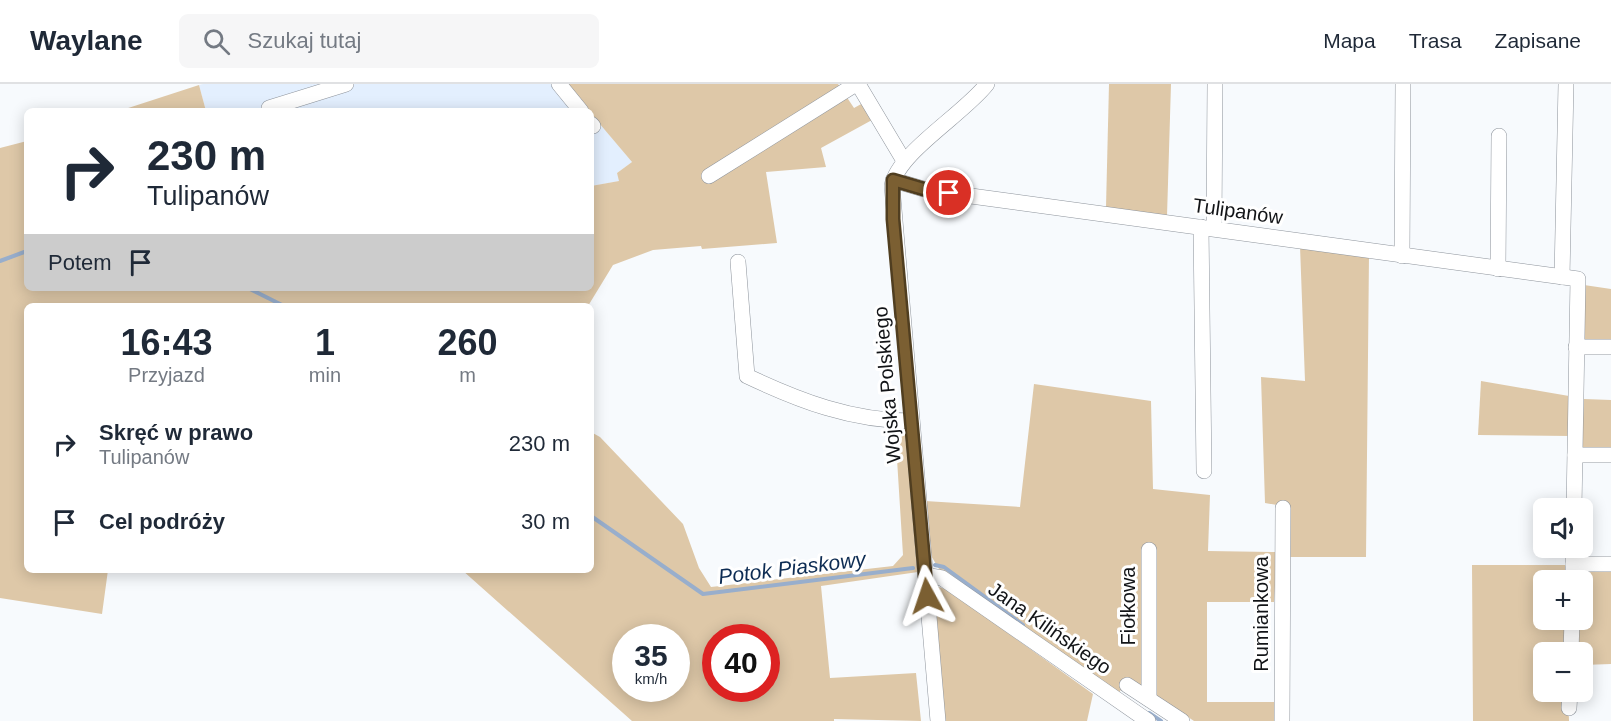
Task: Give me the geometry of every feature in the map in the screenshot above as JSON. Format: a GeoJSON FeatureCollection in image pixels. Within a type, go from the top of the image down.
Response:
{"type":"FeatureCollection","features":[{"type":"Feature","properties":{"kind":"street"},"geometry":{"type":"LineString","coordinates":[[269,108],[346,84]]}},
{"type":"Feature","properties":{"kind":"street"},"geometry":{"type":"LineString","coordinates":[[559,84],[579,108]]}},
{"type":"Feature","properties":{"kind":"street"},"geometry":{"type":"LineString","coordinates":[[709,176],[857,84],[904,161]]}},
{"type":"Feature","properties":{"kind":"street"},"geometry":{"type":"LineString","coordinates":[[893,180],[904,161],[963,111],[987,84]]}},
{"type":"Feature","properties":{"kind":"street"},"geometry":{"type":"LineString","coordinates":[[1204,471],[1207,228],[1215,84]]}},
{"type":"Feature","properties":{"kind":"street"},"geometry":{"type":"LineString","coordinates":[[1402,256],[1403,84]]}},
{"type":"Feature","properties":{"kind":"street"},"geometry":{"type":"LineString","coordinates":[[1566,84],[1570,278],[1576,347],[1574,498]]}},
{"type":"Feature","properties":{"kind":"street"},"geometry":{"type":"LineString","coordinates":[[1498,269],[1499,136]]}},
{"type":"Feature","properties":{"kind":"street","name":"Tulipanów"},"geometry":{"type":"LineString","coordinates":[[893,180],[927,190],[1570,278]]}},
{"type":"Feature","properties":{"kind":"street","name":"Wojska Polskiego"},"geometry":{"type":"LineString","coordinates":[[893,180],[893,219],[938,721]]}},
{"type":"Feature","properties":{"kind":"street"},"geometry":{"type":"LineString","coordinates":[[738,262],[747,376],[831,411],[889,422],[912,422]]}},
{"type":"Feature","properties":{"kind":"street"},"geometry":{"type":"LineString","coordinates":[[1576,347],[1611,347]]}},
{"type":"Feature","properties":{"kind":"street"},"geometry":{"type":"LineString","coordinates":[[1575,455],[1611,455]]}},
{"type":"Feature","properties":{"kind":"street","name":"Rumiankowa"},"geometry":{"type":"LineString","coordinates":[[1282,721],[1283,508]]}},
{"type":"Feature","properties":{"kind":"street","name":"Fiołkowa"},"geometry":{"type":"LineString","coordinates":[[1149,550],[1149,699]]}},
{"type":"Feature","properties":{"kind":"street"},"geometry":{"type":"LineString","coordinates":[[1573,558],[1573,570]]}},
{"type":"Feature","properties":{"kind":"street"},"geometry":{"type":"LineString","coordinates":[[1573,564],[1611,564]]}},
{"type":"Feature","properties":{"kind":"street","name":"Jana Kilińskiego"},"geometry":{"type":"LineString","coordinates":[[925,575],[942,578],[1148,721]]}},
{"type":"Feature","properties":{"kind":"street"},"geometry":{"type":"LineString","coordinates":[[1127,685],[1182,721]]}},
{"type":"Feature","properties":{"kind":"street"},"geometry":{"type":"LineString","coordinates":[[1569,702],[1569,708]]}},
{"type":"Feature","properties":{"kind":"shaded area"},"geometry":{"type":"Polygon","coordinates":[[[566,84],[586,108],[205,108],[199,85],[566,84]]]}},
{"type":"Feature","properties":{"kind":"shaded area"},"geometry":{"type":"Polygon","coordinates":[[[566,84],[838,84],[854,108],[863,103],[872,120],[821,148],[826,167],[766,172],[777,243],[653,250],[613,265],[590,303],[24,303],[24,573],[108,573],[102,614],[0,598],[0,148],[24,142],[24,291],[594,291],[594,185],[619,181],[617,173],[632,162],[594,117],[594,108],[586,108],[566,84]]]}},
{"type":"Feature","properties":{"kind":"shaded area"},"geometry":{"type":"Polygon","coordinates":[[[1109,84],[1171,84],[1167,216],[1106,207],[1109,84]]]}},
{"type":"Feature","properties":{"kind":"shaded area"},"geometry":{"type":"Polygon","coordinates":[[[199,85],[205,108],[128,108],[199,85]]]}},
{"type":"Feature","properties":{"kind":"shaded area"},"geometry":{"type":"Polygon","coordinates":[[[594,117],[632,162],[617,173],[620,181],[594,185],[594,117]]]}},
{"type":"Feature","properties":{"kind":"shaded area"},"geometry":{"type":"Polygon","coordinates":[[[1300,246],[1369,255],[1366,557],[1287,557],[1277,553],[1274,602],[1207,602],[1207,702],[1274,702],[1275,721],[1194,721],[1143,687],[1126,680],[1118,695],[939,569],[930,554],[925,501],[1020,507],[1034,384],[1151,401],[1153,489],[1210,495],[1208,551],[1277,552],[1277,505],[1265,503],[1261,377],[1305,381],[1300,246]]]}},
{"type":"Feature","properties":{"kind":"shaded area"},"geometry":{"type":"Polygon","coordinates":[[[1584,285],[1611,289],[1611,341],[1583,340],[1584,285]]]}},
{"type":"Feature","properties":{"kind":"shaded area"},"geometry":{"type":"Polygon","coordinates":[[[1481,381],[1569,396],[1571,436],[1478,435],[1481,381]]]}},
{"type":"Feature","properties":{"kind":"shaded area"},"geometry":{"type":"Polygon","coordinates":[[[1584,399],[1611,400],[1611,451],[1581,452],[1584,399]]]}},
{"type":"Feature","properties":{"kind":"shaded area"},"geometry":{"type":"Polygon","coordinates":[[[895,427],[905,435],[918,572],[821,586],[830,678],[916,673],[921,721],[834,719],[834,721],[632,721],[465,573],[594,573],[594,434],[600,437],[683,524],[699,568],[711,587],[893,566],[903,555],[895,427]]]}},
{"type":"Feature","properties":{"kind":"shaded area"},"geometry":{"type":"Polygon","coordinates":[[[1579,558],[1611,559],[1611,664],[1593,665],[1593,642],[1578,642],[1578,630],[1593,630],[1593,570],[1580,570],[1579,558]]]}},
{"type":"Feature","properties":{"kind":"shaded area"},"geometry":{"type":"Polygon","coordinates":[[[1472,565],[1566,565],[1566,570],[1533,570],[1533,630],[1567,630],[1567,642],[1533,642],[1533,702],[1568,702],[1569,721],[1473,721],[1472,565]]]}},
{"type":"Feature","properties":{"kind":"shaded area"},"geometry":{"type":"Polygon","coordinates":[[[936,586],[948,590],[1093,694],[1087,721],[944,721],[933,590],[936,586]]]}},
{"type":"Feature","properties":{"kind":"waterway","name":"Potok Piaskowy"},"geometry":{"type":"LineString","coordinates":[[0,261],[24,252]]}},
{"type":"Feature","properties":{"kind":"waterway","name":"Potok Piaskowy"},"geometry":{"type":"LineString","coordinates":[[254,291],[278,303]]}},
{"type":"Feature","properties":{"kind":"waterway","name":"Potok Piaskowy"},"geometry":{"type":"LineString","coordinates":[[594,518],[703,594],[913,568]]}},
{"type":"Feature","properties":{"kind":"waterway","name":"Potok Piaskowy"},"geometry":{"type":"LineString","coordinates":[[935,565],[944,567],[1023,625]]}},
{"type":"Feature","properties":{"kind":"waterway","name":"Potok Piaskowy"},"geometry":{"type":"LineString","coordinates":[[1149,713],[1161,721]]}},
{"type":"Feature","properties":{"kind":"route"},"geometry":{"type":"LineString","coordinates":[[927,596],[893,219],[893,180],[927,190],[949,193]]}}]}
